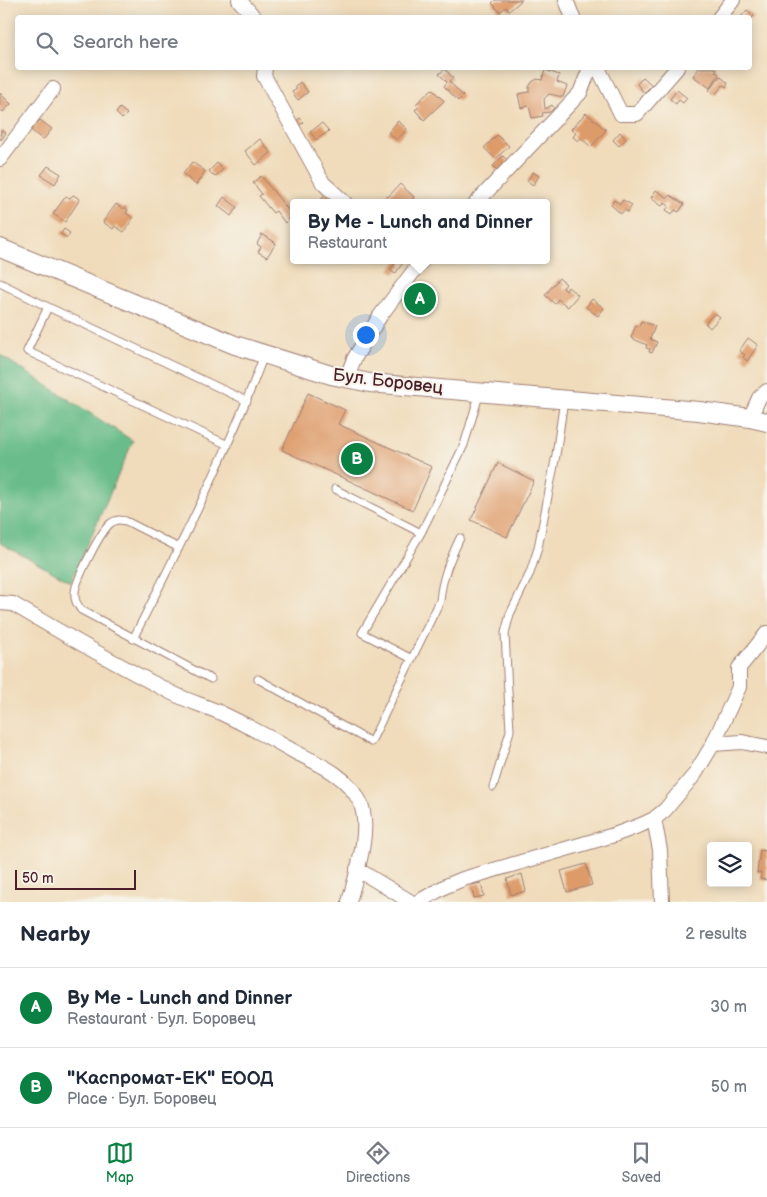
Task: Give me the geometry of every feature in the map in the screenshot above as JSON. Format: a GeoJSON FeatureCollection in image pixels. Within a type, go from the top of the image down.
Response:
{"type":"FeatureCollection","features":[{"type":"Feature","properties":{"kind":"street"},"geometry":{"type":"LineString","coordinates":[[239,0],[252,15]]}},
{"type":"Feature","properties":{"kind":"street"},"geometry":{"type":"LineString","coordinates":[[566,0],[572,15]]}},
{"type":"Feature","properties":{"kind":"street"},"geometry":{"type":"LineString","coordinates":[[721,15],[733,0]]}},
{"type":"Feature","properties":{"kind":"street"},"geometry":{"type":"LineString","coordinates":[[265,70],[264,76],[323,183],[341,199]]}},
{"type":"Feature","properties":{"kind":"street"},"geometry":{"type":"LineString","coordinates":[[480,199],[580,93],[589,70]]}},
{"type":"Feature","properties":{"kind":"street"},"geometry":{"type":"LineString","coordinates":[[599,70],[621,114],[637,114],[674,70]]}},
{"type":"Feature","properties":{"kind":"street"},"geometry":{"type":"LineString","coordinates":[[0,159],[53,89]]}},
{"type":"Feature","properties":{"kind":"street","name":"Бул. Боровец"},"geometry":{"type":"LineString","coordinates":[[0,248],[235,345],[346,379],[370,383],[699,411],[759,420]]}},
{"type":"Feature","properties":{"kind":"street"},"geometry":{"type":"LineString","coordinates":[[346,379],[354,359],[415,264]]}},
{"type":"Feature","properties":{"kind":"street"},"geometry":{"type":"LineString","coordinates":[[759,420],[759,398],[767,391]]}},
{"type":"Feature","properties":{"kind":"street"},"geometry":{"type":"LineString","coordinates":[[0,603],[13,604],[111,661],[175,694],[256,730],[333,772],[354,792],[361,804],[363,815],[363,833],[349,902]]}},
{"type":"Feature","properties":{"kind":"street"},"geometry":{"type":"LineString","coordinates":[[418,902],[446,886],[463,879],[614,835],[654,819],[685,788],[712,744],[739,687],[739,668],[767,633]]}},
{"type":"Feature","properties":{"kind":"street"},"geometry":{"type":"LineString","coordinates":[[712,744],[742,742],[767,747]]}},
{"type":"Feature","properties":{"kind":"street"},"geometry":{"type":"LineString","coordinates":[[654,819],[660,850],[662,902]]}},
{"type":"Feature","properties":{"kind":"street"},"geometry":{"type":"LineString","coordinates":[[357,869],[411,902]]}},
{"type":"Feature","properties":{"kind":"lane"},"geometry":{"type":"LineString","coordinates":[[0,283],[247,401]]}},
{"type":"Feature","properties":{"kind":"lane"},"geometry":{"type":"LineString","coordinates":[[48,307],[26,351],[228,445]]}},
{"type":"Feature","properties":{"kind":"lane"},"geometry":{"type":"LineString","coordinates":[[132,639],[179,548],[228,445],[264,355]]}},
{"type":"Feature","properties":{"kind":"lane"},"geometry":{"type":"LineString","coordinates":[[412,659],[362,633],[421,533],[464,446],[480,392]]}},
{"type":"Feature","properties":{"kind":"lane"},"geometry":{"type":"LineString","coordinates":[[493,787],[510,731],[505,632],[510,614],[530,573],[538,548],[556,455],[564,400]]}},
{"type":"Feature","properties":{"kind":"lane"},"geometry":{"type":"LineString","coordinates":[[335,489],[421,533]]}},
{"type":"Feature","properties":{"kind":"lane"},"geometry":{"type":"LineString","coordinates":[[179,548],[126,521],[117,520],[111,523],[103,531],[96,543],[79,579],[75,592],[75,602],[81,610],[132,639],[211,679]]}},
{"type":"Feature","properties":{"kind":"lane"},"geometry":{"type":"LineString","coordinates":[[258,679],[371,742],[440,601],[447,565],[460,538]]}},
{"type":"Feature","properties":{"kind":"green space"},"geometry":{"type":"Polygon","coordinates":[[[0,355],[133,441],[71,582],[0,543],[0,355]]]}},
{"type":"Feature","properties":{"kind":"building"},"geometry":{"type":"Polygon","coordinates":[[[495,0],[522,0],[509,11],[506,7],[500,12],[492,3],[495,0]]]}},
{"type":"Feature","properties":{"kind":"building"},"geometry":{"type":"Polygon","coordinates":[[[747,10],[754,16],[752,18],[752,15],[743,15],[747,10]]]}},
{"type":"Feature","properties":{"kind":"building"},"geometry":{"type":"Polygon","coordinates":[[[446,70],[453,78],[449,81],[463,96],[458,101],[444,86],[447,82],[439,74],[446,70]]]}},
{"type":"Feature","properties":{"kind":"building"},"geometry":{"type":"Polygon","coordinates":[[[545,70],[559,75],[557,82],[567,86],[563,97],[549,94],[544,99],[545,109],[552,105],[554,108],[550,112],[542,113],[543,116],[532,118],[529,106],[521,108],[518,94],[529,92],[532,82],[537,79],[542,80],[545,70]]]}},
{"type":"Feature","properties":{"kind":"building"},"geometry":{"type":"Polygon","coordinates":[[[698,70],[716,70],[719,74],[710,88],[693,76],[698,70]]]}},
{"type":"Feature","properties":{"kind":"building"},"geometry":{"type":"Polygon","coordinates":[[[720,76],[728,83],[726,87],[723,85],[715,95],[709,90],[720,76]]]}},
{"type":"Feature","properties":{"kind":"building"},"geometry":{"type":"Polygon","coordinates":[[[643,77],[652,85],[644,93],[637,84],[643,77]]]}},
{"type":"Feature","properties":{"kind":"building"},"geometry":{"type":"Polygon","coordinates":[[[300,82],[308,92],[298,100],[292,92],[297,89],[295,87],[300,82]]]}},
{"type":"Feature","properties":{"kind":"building"},"geometry":{"type":"Polygon","coordinates":[[[432,89],[444,101],[424,120],[415,110],[419,107],[416,104],[432,89]]]}},
{"type":"Feature","properties":{"kind":"building"},"geometry":{"type":"Polygon","coordinates":[[[677,90],[687,98],[683,103],[679,100],[676,104],[670,99],[677,90]]]}},
{"type":"Feature","properties":{"kind":"building"},"geometry":{"type":"Polygon","coordinates":[[[0,93],[11,104],[3,112],[0,109],[0,93]]]}},
{"type":"Feature","properties":{"kind":"building"},"geometry":{"type":"Polygon","coordinates":[[[120,108],[127,114],[122,119],[116,113],[120,108]]]}},
{"type":"Feature","properties":{"kind":"building"},"geometry":{"type":"Polygon","coordinates":[[[586,113],[606,130],[591,147],[581,138],[578,141],[573,137],[576,133],[571,129],[586,113]]]}},
{"type":"Feature","properties":{"kind":"building"},"geometry":{"type":"Polygon","coordinates":[[[300,118],[304,122],[299,126],[295,122],[300,118]]]}},
{"type":"Feature","properties":{"kind":"building"},"geometry":{"type":"Polygon","coordinates":[[[40,120],[52,129],[43,140],[31,130],[40,120]]]}},
{"type":"Feature","properties":{"kind":"building"},"geometry":{"type":"Polygon","coordinates":[[[398,121],[407,129],[397,140],[388,133],[398,121]]]}},
{"type":"Feature","properties":{"kind":"building"},"geometry":{"type":"Polygon","coordinates":[[[322,123],[329,131],[316,140],[310,132],[322,123]]]}},
{"type":"Feature","properties":{"kind":"building"},"geometry":{"type":"Polygon","coordinates":[[[1,130],[6,133],[1,140],[0,139],[1,130]]]}},
{"type":"Feature","properties":{"kind":"building"},"geometry":{"type":"Polygon","coordinates":[[[620,132],[626,139],[619,146],[613,140],[620,132]]]}},
{"type":"Feature","properties":{"kind":"building"},"geometry":{"type":"Polygon","coordinates":[[[497,135],[509,146],[496,159],[484,148],[497,135]]]}},
{"type":"Feature","properties":{"kind":"building"},"geometry":{"type":"Polygon","coordinates":[[[260,139],[271,153],[256,165],[245,151],[260,139]]]}},
{"type":"Feature","properties":{"kind":"building"},"geometry":{"type":"Polygon","coordinates":[[[503,156],[509,162],[499,172],[493,166],[503,156]]]}},
{"type":"Feature","properties":{"kind":"building"},"geometry":{"type":"Polygon","coordinates":[[[192,162],[205,171],[196,185],[183,174],[192,162]]]}},
{"type":"Feature","properties":{"kind":"building"},"geometry":{"type":"Polygon","coordinates":[[[217,163],[223,169],[215,177],[209,171],[217,163]]]}},
{"type":"Feature","properties":{"kind":"building"},"geometry":{"type":"Polygon","coordinates":[[[48,166],[61,174],[55,184],[41,175],[48,166]]]}},
{"type":"Feature","properties":{"kind":"building"},"geometry":{"type":"Polygon","coordinates":[[[533,172],[539,176],[533,185],[527,181],[533,172]]]}},
{"type":"Feature","properties":{"kind":"building"},"geometry":{"type":"Polygon","coordinates":[[[261,176],[290,212],[290,219],[285,223],[276,211],[273,213],[259,196],[262,194],[253,183],[261,176]]]}},
{"type":"Feature","properties":{"kind":"building"},"geometry":{"type":"Polygon","coordinates":[[[400,184],[414,197],[412,199],[383,199],[386,196],[388,197],[400,184]]]}},
{"type":"Feature","properties":{"kind":"building"},"geometry":{"type":"Polygon","coordinates":[[[656,190],[668,198],[670,195],[684,204],[679,212],[675,210],[672,214],[666,210],[669,206],[665,203],[662,206],[651,198],[656,190]]]}},
{"type":"Feature","properties":{"kind":"building"},"geometry":{"type":"Polygon","coordinates":[[[327,192],[333,197],[332,199],[322,199],[327,192]]]}},
{"type":"Feature","properties":{"kind":"building"},"geometry":{"type":"Polygon","coordinates":[[[73,195],[80,199],[65,222],[53,214],[66,196],[70,198],[73,195]]]}},
{"type":"Feature","properties":{"kind":"building"},"geometry":{"type":"Polygon","coordinates":[[[224,197],[237,207],[231,216],[218,206],[224,197]]]}},
{"type":"Feature","properties":{"kind":"building"},"geometry":{"type":"Polygon","coordinates":[[[614,200],[620,204],[623,200],[632,205],[628,212],[624,210],[621,214],[611,205],[614,200]]]}},
{"type":"Feature","properties":{"kind":"building"},"geometry":{"type":"Polygon","coordinates":[[[116,204],[126,208],[128,210],[126,213],[133,218],[124,232],[115,226],[113,229],[103,222],[116,204]]]}},
{"type":"Feature","properties":{"kind":"building"},"geometry":{"type":"Polygon","coordinates":[[[64,229],[70,233],[67,238],[61,234],[64,229]]]}},
{"type":"Feature","properties":{"kind":"building"},"geometry":{"type":"Polygon","coordinates":[[[262,234],[276,243],[267,257],[258,252],[261,247],[257,244],[262,234]]]}},
{"type":"Feature","properties":{"kind":"building"},"geometry":{"type":"Polygon","coordinates":[[[395,264],[402,264],[395,274],[390,270],[395,264]]]}},
{"type":"Feature","properties":{"kind":"building"},"geometry":{"type":"Polygon","coordinates":[[[559,278],[566,284],[563,288],[566,291],[568,287],[578,295],[568,307],[558,299],[555,304],[545,295],[559,278]]]}},
{"type":"Feature","properties":{"kind":"building"},"geometry":{"type":"Polygon","coordinates":[[[592,299],[604,308],[598,316],[586,307],[592,299]]]}},
{"type":"Feature","properties":{"kind":"building"},"geometry":{"type":"Polygon","coordinates":[[[715,313],[720,317],[710,328],[705,323],[715,313]]]}},
{"type":"Feature","properties":{"kind":"building"},"geometry":{"type":"Polygon","coordinates":[[[641,321],[655,326],[650,339],[657,342],[652,353],[649,352],[650,349],[646,348],[647,345],[631,338],[636,325],[639,326],[641,321]]]}},
{"type":"Feature","properties":{"kind":"building"},"geometry":{"type":"Polygon","coordinates":[[[748,338],[758,345],[747,361],[743,357],[745,355],[739,351],[748,338]]]}},
{"type":"Feature","properties":{"kind":"building"},"geometry":{"type":"Polygon","coordinates":[[[308,393],[345,410],[338,424],[432,467],[413,510],[282,450],[308,393]]]}},
{"type":"Feature","properties":{"kind":"building"},"geometry":{"type":"Polygon","coordinates":[[[498,463],[534,481],[507,537],[471,520],[498,463]]]}},
{"type":"Feature","properties":{"kind":"building"},"geometry":{"type":"Polygon","coordinates":[[[760,850],[767,851],[767,880],[760,879],[761,872],[757,873],[760,850]]]}},
{"type":"Feature","properties":{"kind":"building"},"geometry":{"type":"Polygon","coordinates":[[[586,864],[592,885],[567,892],[561,871],[586,864]]]}},
{"type":"Feature","properties":{"kind":"building"},"geometry":{"type":"Polygon","coordinates":[[[522,874],[526,891],[511,895],[507,879],[522,874]]]}},
{"type":"Feature","properties":{"kind":"building"},"geometry":{"type":"Polygon","coordinates":[[[481,883],[484,896],[474,898],[471,885],[481,883]]]}},
{"type":"Feature","properties":{"kind":"place","name":"By Me - Lunch and Dinner"},"geometry":{"type":"Point","coordinates":[420,299]}},
{"type":"Feature","properties":{"kind":"place","name":"\"Каспромат-ЕК\" ЕООД"},"geometry":{"type":"Point","coordinates":[357,459]}}]}
